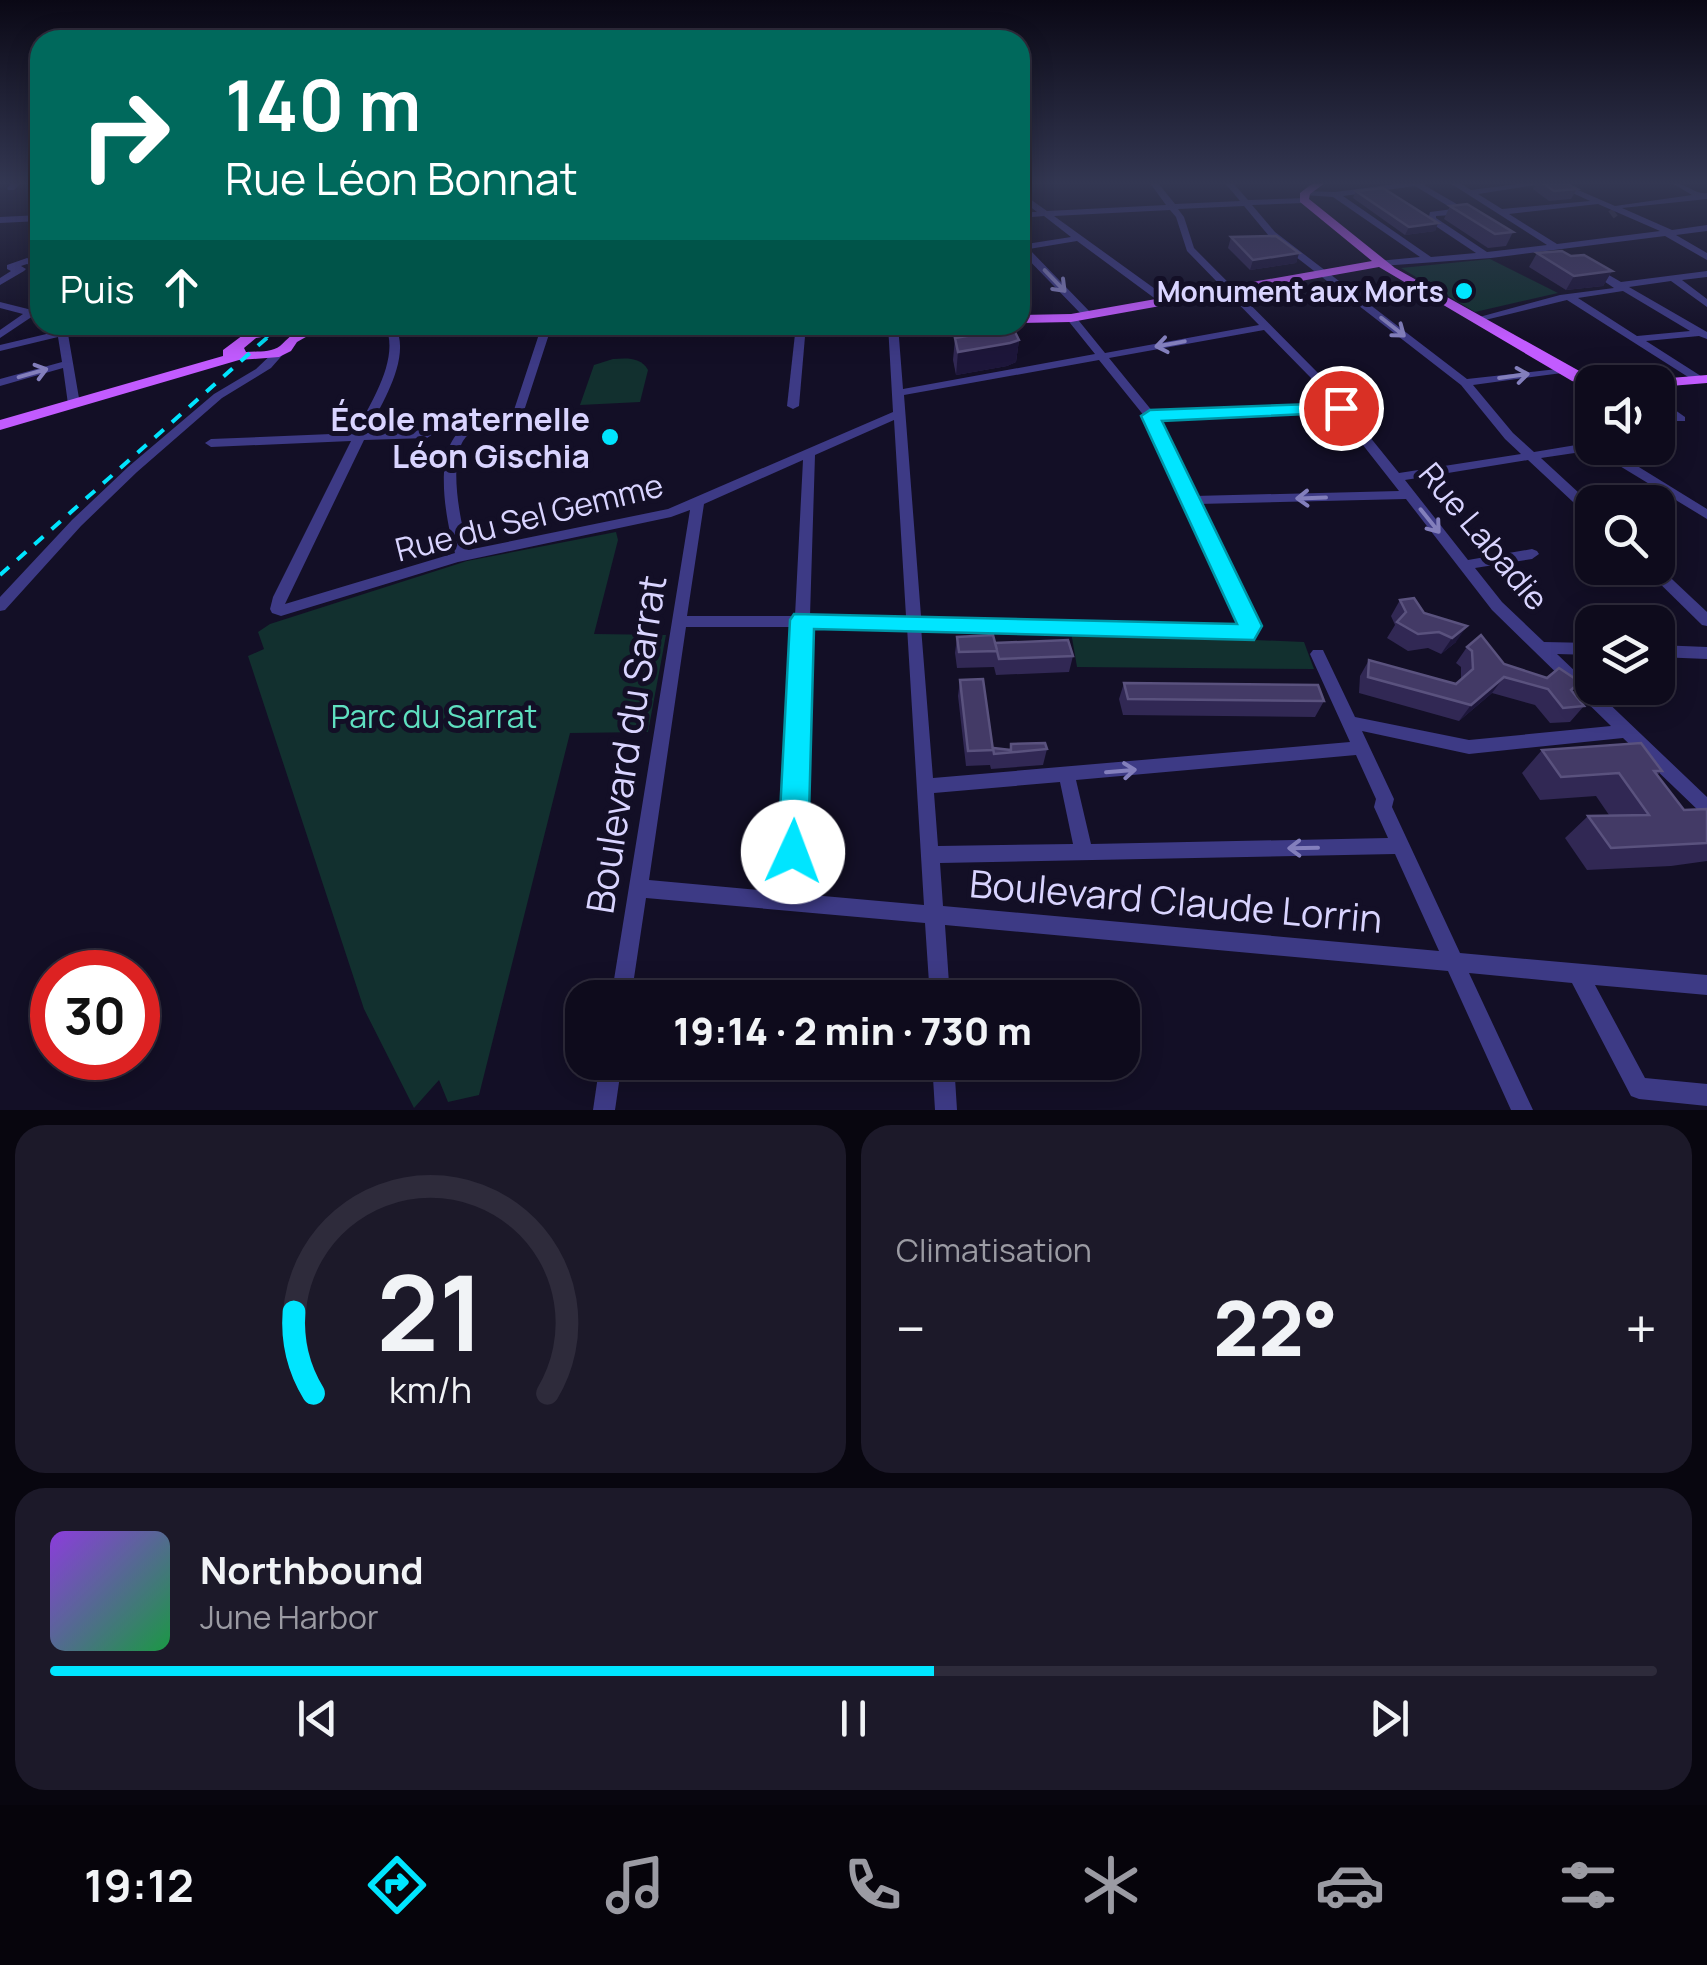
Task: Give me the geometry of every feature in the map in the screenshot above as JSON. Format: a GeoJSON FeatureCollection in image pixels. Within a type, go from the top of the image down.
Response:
{"type":"FeatureCollection","features":[{"type":"Feature","properties":{"kind":"main road"},"geometry":{"type":"LineString","coordinates":[[1349,235],[1381,263],[1575,376]]}},
{"type":"Feature","properties":{"kind":"main road"},"geometry":{"type":"LineString","coordinates":[[1030,319],[1071,318],[1381,263]]}},
{"type":"Feature","properties":{"kind":"main road"},"geometry":{"type":"LineString","coordinates":[[0,426],[238,352],[263,335]]}},
{"type":"Feature","properties":{"kind":"main road"},"geometry":{"type":"LineString","coordinates":[[238,352],[262,363],[281,352],[271,335]]}},
{"type":"Feature","properties":{"kind":"main road"},"geometry":{"type":"LineString","coordinates":[[1675,382],[1703,380]]}},
{"type":"Feature","properties":{"kind":"street"},"geometry":{"type":"LineString","coordinates":[[1075,235],[1166,301]]}},
{"type":"Feature","properties":{"kind":"street","name":"Rue Labadie"},"geometry":{"type":"LineString","coordinates":[[1186,235],[1190,249],[1341,408],[1497,606],[1703,801]]}},
{"type":"Feature","properties":{"kind":"street"},"geometry":{"type":"LineString","coordinates":[[1274,235],[1465,383],[1500,428],[1575,496]]}},
{"type":"Feature","properties":{"kind":"street"},"geometry":{"type":"LineString","coordinates":[[1392,235],[1426,258]]}},
{"type":"Feature","properties":{"kind":"street"},"geometry":{"type":"LineString","coordinates":[[1456,235],[1485,255]]}},
{"type":"Feature","properties":{"kind":"street"},"geometry":{"type":"LineString","coordinates":[[1535,235],[1702,334]]}},
{"type":"Feature","properties":{"kind":"street"},"geometry":{"type":"LineString","coordinates":[[1381,263],[1648,235]]}},
{"type":"Feature","properties":{"kind":"street"},"geometry":{"type":"LineString","coordinates":[[1673,235],[1707,257]]}},
{"type":"Feature","properties":{"kind":"street"},"geometry":{"type":"LineString","coordinates":[[1030,246],[1079,238]]}},
{"type":"Feature","properties":{"kind":"street"},"geometry":{"type":"LineString","coordinates":[[1513,240],[1528,250]]}},
{"type":"Feature","properties":{"kind":"street"},"geometry":{"type":"LineString","coordinates":[[1030,256],[1088,315]]}},
{"type":"Feature","properties":{"kind":"street"},"geometry":{"type":"LineString","coordinates":[[0,263],[16,267],[30,265]]}},
{"type":"Feature","properties":{"kind":"street"},"geometry":{"type":"LineString","coordinates":[[0,282],[16,267]]}},
{"type":"Feature","properties":{"kind":"street"},"geometry":{"type":"LineString","coordinates":[[1620,285],[1707,274]]}},
{"type":"Feature","properties":{"kind":"street"},"geometry":{"type":"LineString","coordinates":[[1673,278],[1707,304]]}},
{"type":"Feature","properties":{"kind":"street"},"geometry":{"type":"LineString","coordinates":[[1476,320],[1569,297],[1619,290],[1620,285]]}},
{"type":"Feature","properties":{"kind":"street"},"geometry":{"type":"LineString","coordinates":[[1569,297],[1703,380]]}},
{"type":"Feature","properties":{"kind":"street"},"geometry":{"type":"LineString","coordinates":[[0,305],[30,313]]}},
{"type":"Feature","properties":{"kind":"street"},"geometry":{"type":"LineString","coordinates":[[0,335],[30,317]]}},
{"type":"Feature","properties":{"kind":"street"},"geometry":{"type":"LineString","coordinates":[[679,622],[914,621],[1245,634],[1250,626],[1150,416],[1071,318]]}},
{"type":"Feature","properties":{"kind":"street"},"geometry":{"type":"LineString","coordinates":[[1684,322],[1707,319]]}},
{"type":"Feature","properties":{"kind":"street"},"geometry":{"type":"LineString","coordinates":[[898,392],[1266,327]]}},
{"type":"Feature","properties":{"kind":"street"},"geometry":{"type":"LineString","coordinates":[[1636,339],[1702,334]]}},
{"type":"Feature","properties":{"kind":"street"},"geometry":{"type":"LineString","coordinates":[[0,348],[54,335]]}},
{"type":"Feature","properties":{"kind":"street"},"geometry":{"type":"LineString","coordinates":[[62,335],[74,404]]}},
{"type":"Feature","properties":{"kind":"street"},"geometry":{"type":"LineString","coordinates":[[361,437],[392,370],[394,335]]}},
{"type":"Feature","properties":{"kind":"street"},"geometry":{"type":"LineString","coordinates":[[464,556],[450,512],[454,444],[464,430],[518,414],[544,335]]}},
{"type":"Feature","properties":{"kind":"street"},"geometry":{"type":"LineString","coordinates":[[793,406],[800,335]]}},
{"type":"Feature","properties":{"kind":"street"},"geometry":{"type":"LineString","coordinates":[[894,335],[939,980]]}},
{"type":"Feature","properties":{"kind":"street"},"geometry":{"type":"LineString","coordinates":[[0,606],[45,554],[222,393],[262,363]]}},
{"type":"Feature","properties":{"kind":"street"},"geometry":{"type":"LineString","coordinates":[[0,382],[66,364]]}},
{"type":"Feature","properties":{"kind":"street"},"geometry":{"type":"LineString","coordinates":[[1465,383],[1562,370]]}},
{"type":"Feature","properties":{"kind":"street"},"geometry":{"type":"LineString","coordinates":[[1150,416],[1341,408]]}},
{"type":"Feature","properties":{"kind":"street","name":"Rue du Sel Gemme"},"geometry":{"type":"LineString","coordinates":[[361,437],[277,609],[292,610],[464,556],[659,516],[900,413]]}},
{"type":"Feature","properties":{"kind":"street"},"geometry":{"type":"LineString","coordinates":[[1675,414],[1681,419]]}},
{"type":"Feature","properties":{"kind":"street"},"geometry":{"type":"LineString","coordinates":[[211,443],[427,434]]}},
{"type":"Feature","properties":{"kind":"street"},"geometry":{"type":"LineString","coordinates":[[1396,478],[1596,448],[1707,515]]}},
{"type":"Feature","properties":{"kind":"street"},"geometry":{"type":"LineString","coordinates":[[791,900],[809,452]]}},
{"type":"Feature","properties":{"kind":"street"},"geometry":{"type":"LineString","coordinates":[[1192,500],[1408,495]]}},
{"type":"Feature","properties":{"kind":"street","name":"Boulevard du Sarrat"},"geometry":{"type":"LineString","coordinates":[[624,980],[698,501]]}},
{"type":"Feature","properties":{"kind":"street"},"geometry":{"type":"LineString","coordinates":[[1465,564],[1532,554]]}},
{"type":"Feature","properties":{"kind":"street"},"geometry":{"type":"LineString","coordinates":[[1669,585],[1707,621]]}},
{"type":"Feature","properties":{"kind":"street"},"geometry":{"type":"LineString","coordinates":[[1541,648],[1575,649]]}},
{"type":"Feature","properties":{"kind":"street"},"geometry":{"type":"LineString","coordinates":[[1675,652],[1707,653]]}},
{"type":"Feature","properties":{"kind":"street"},"geometry":{"type":"LineString","coordinates":[[1318,654],[1385,799],[1383,806],[1400,846],[1522,1110]]}},
{"type":"Feature","properties":{"kind":"street"},"geometry":{"type":"LineString","coordinates":[[1349,722],[1469,747],[1626,731]]}},
{"type":"Feature","properties":{"kind":"street"},"geometry":{"type":"LineString","coordinates":[[926,786],[1360,748]]}},
{"type":"Feature","properties":{"kind":"street"},"geometry":{"type":"LineString","coordinates":[[1067,776],[1084,853]]}},
{"type":"Feature","properties":{"kind":"street"},"geometry":{"type":"LineString","coordinates":[[930,855],[1400,846]]}},
{"type":"Feature","properties":{"kind":"street","name":"Boulevard Claude Lorrin"},"geometry":{"type":"LineString","coordinates":[[638,888],[1707,984]]}},
{"type":"Feature","properties":{"kind":"street"},"geometry":{"type":"LineString","coordinates":[[1577,972],[1639,1088],[1707,1095]]}},
{"type":"Feature","properties":{"kind":"street"},"geometry":{"type":"LineString","coordinates":[[604,1110],[608,1080]]}},
{"type":"Feature","properties":{"kind":"street"},"geometry":{"type":"LineString","coordinates":[[945,1080],[946,1110]]}},
{"type":"Feature","properties":{"kind":"green space"},"geometry":{"type":"Polygon","coordinates":[[[1490,259],[1558,293],[1475,312],[1401,268],[1490,259]]]}},
{"type":"Feature","properties":{"kind":"green space"},"geometry":{"type":"Polygon","coordinates":[[[613,359],[638,361],[648,370],[640,402],[580,405],[594,365],[613,359]]]}},
{"type":"Feature","properties":{"kind":"green space","name":"Parc du Sarrat"},"geometry":{"type":"Polygon","coordinates":[[[616,532],[618,540],[594,634],[666,635],[648,732],[570,733],[479,1095],[448,1102],[439,1080],[414,1108],[364,1009],[248,656],[264,649],[258,632],[270,624],[467,561],[616,532]]]}},
{"type":"Feature","properties":{"kind":"green space"},"geometry":{"type":"Polygon","coordinates":[[[1071,632],[1304,642],[1314,669],[1077,667],[1071,632]]]}},
{"type":"Feature","properties":{"kind":"building"},"geometry":{"type":"Polygon","coordinates":[[[1276,236],[1299,253],[1253,260],[1231,237],[1276,236]]]}},
{"type":"Feature","properties":{"kind":"building"},"geometry":{"type":"Polygon","coordinates":[[[1562,251],[1571,256],[1584,255],[1612,271],[1574,276],[1537,253],[1562,251]]]}},
{"type":"Feature","properties":{"kind":"building"},"geometry":{"type":"Polygon","coordinates":[[[1016,335],[1019,340],[958,352],[955,338],[1016,335]]]}},
{"type":"Feature","properties":{"kind":"building"},"geometry":{"type":"Polygon","coordinates":[[[1414,598],[1424,613],[1467,626],[1452,638],[1439,632],[1418,634],[1397,622],[1406,612],[1400,600],[1414,598]]]}},
{"type":"Feature","properties":{"kind":"building"},"geometry":{"type":"Polygon","coordinates":[[[993,635],[995,643],[1068,640],[1073,656],[999,659],[997,651],[959,652],[957,637],[993,635]]]}},
{"type":"Feature","properties":{"kind":"building"},"geometry":{"type":"Polygon","coordinates":[[[1481,635],[1504,664],[1547,678],[1559,668],[1575,679],[1571,690],[1575,705],[1584,706],[1563,708],[1548,689],[1504,677],[1471,705],[1368,677],[1369,660],[1456,684],[1473,669],[1472,651],[1467,647],[1481,635]]]}},
{"type":"Feature","properties":{"kind":"building"},"geometry":{"type":"Polygon","coordinates":[[[983,679],[993,750],[968,751],[960,680],[983,679]]]}},
{"type":"Feature","properties":{"kind":"building"},"geometry":{"type":"Polygon","coordinates":[[[1124,683],[1318,685],[1324,701],[1128,699],[1124,683]]]}},
{"type":"Feature","properties":{"kind":"building"},"geometry":{"type":"Polygon","coordinates":[[[1045,743],[1047,749],[994,754],[993,748],[1011,750],[1011,744],[1045,743]]]}},
{"type":"Feature","properties":{"kind":"building"},"geometry":{"type":"Polygon","coordinates":[[[1641,743],[1662,771],[1654,771],[1684,810],[1707,809],[1707,843],[1611,848],[1588,816],[1649,815],[1619,773],[1561,777],[1542,750],[1641,743]]]}},
{"type":"Feature","properties":{"kind":"railway"},"geometry":{"type":"LineString","coordinates":[[266,338],[269,335]]}},
{"type":"Feature","properties":{"kind":"railway"},"geometry":{"type":"LineString","coordinates":[[0,575],[269,336]]}},
{"type":"Feature","properties":{"kind":"place","name":"Monument aux Morts"},"geometry":{"type":"Point","coordinates":[1464,291]}},
{"type":"Feature","properties":{"kind":"place","name":"École maternelle Léon Gischia"},"geometry":{"type":"Point","coordinates":[610,437]}},
{"type":"Feature","properties":{"kind":"route"},"geometry":{"type":"LineString","coordinates":[[793,852],[802,620],[1245,634],[1250,626],[1150,416],[1341,408]]}}]}
